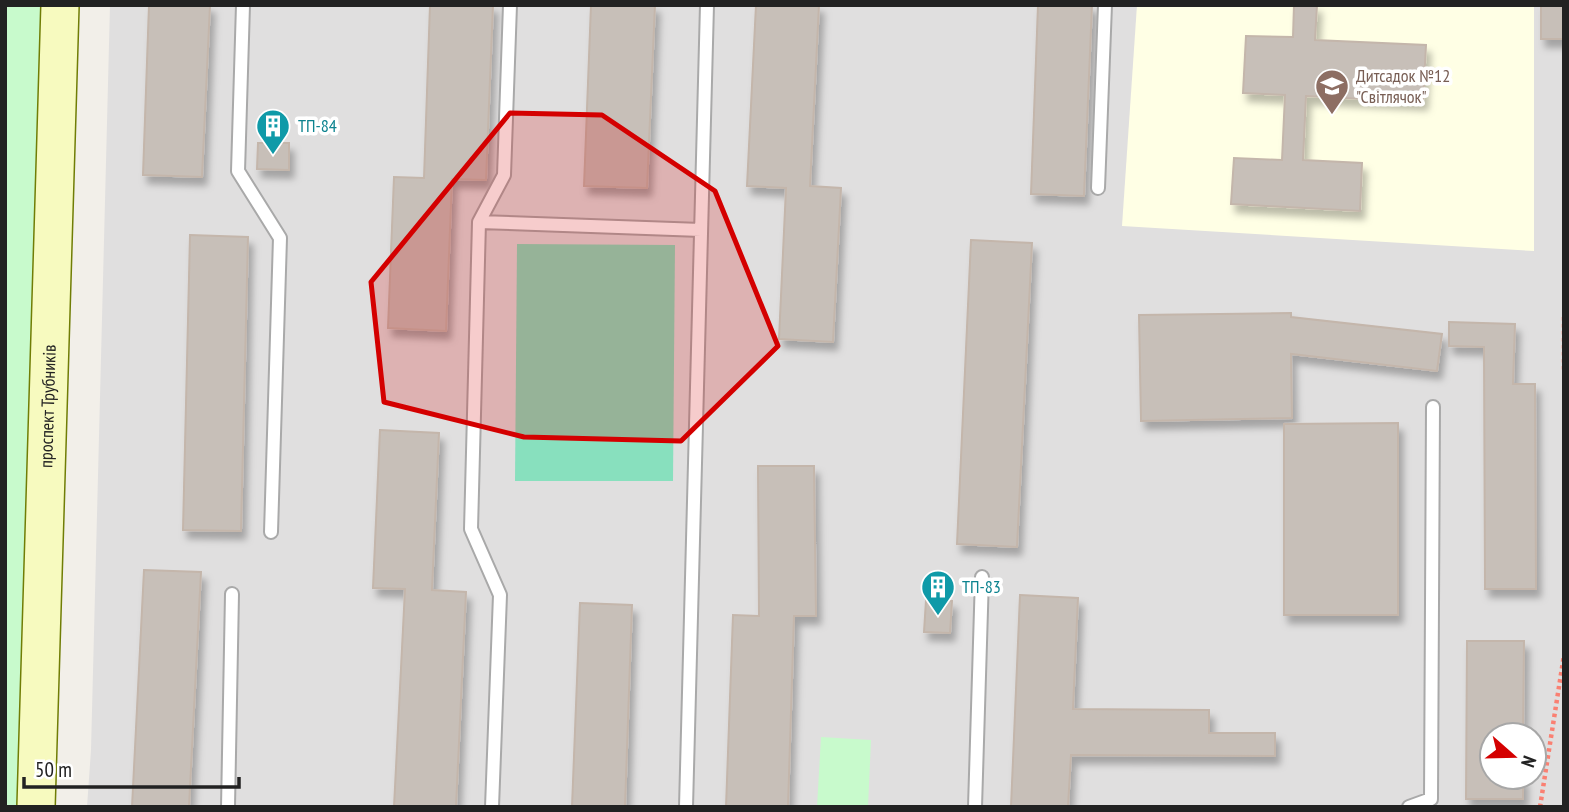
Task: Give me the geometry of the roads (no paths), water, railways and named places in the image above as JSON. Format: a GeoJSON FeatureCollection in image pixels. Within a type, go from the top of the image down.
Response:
{"type":"FeatureCollection","features":[{"type":"Feature","properties":{"kind":"main road","name":"проспект Трубників"},"geometry":{"type":"LineString","coordinates":[[36,807],[60,5]]}},
{"type":"Feature","properties":{"kind":"lane"},"geometry":{"type":"LineString","coordinates":[[243,5],[238,171],[281,238],[271,532]]}},
{"type":"Feature","properties":{"kind":"lane"},"geometry":{"type":"LineString","coordinates":[[492,807],[500,594],[471,529],[479,222],[504,175],[510,5]]}},
{"type":"Feature","properties":{"kind":"lane"},"geometry":{"type":"LineString","coordinates":[[686,807],[707,5]]}},
{"type":"Feature","properties":{"kind":"lane"},"geometry":{"type":"LineString","coordinates":[[1098,188],[1105,5]]}},
{"type":"Feature","properties":{"kind":"lane"},"geometry":{"type":"LineString","coordinates":[[479,222],[701,230]]}},
{"type":"Feature","properties":{"kind":"lane"},"geometry":{"type":"LineString","coordinates":[[1409,807],[1432,799],[1433,407]]}},
{"type":"Feature","properties":{"kind":"lane"},"geometry":{"type":"LineString","coordinates":[[975,807],[982,577]]}},
{"type":"Feature","properties":{"kind":"lane"},"geometry":{"type":"LineString","coordinates":[[228,807],[232,594]]}},
{"type":"Feature","properties":{"kind":"place","name":"Дитсадок №12 \"Світлячок\""},"geometry":{"type":"Point","coordinates":[1332,116]}},
{"type":"Feature","properties":{"kind":"place","name":"ТП-84"},"geometry":{"type":"Point","coordinates":[273,156]}},
{"type":"Feature","properties":{"kind":"place","name":"ТП-83"},"geometry":{"type":"Point","coordinates":[938,617]}}]}
